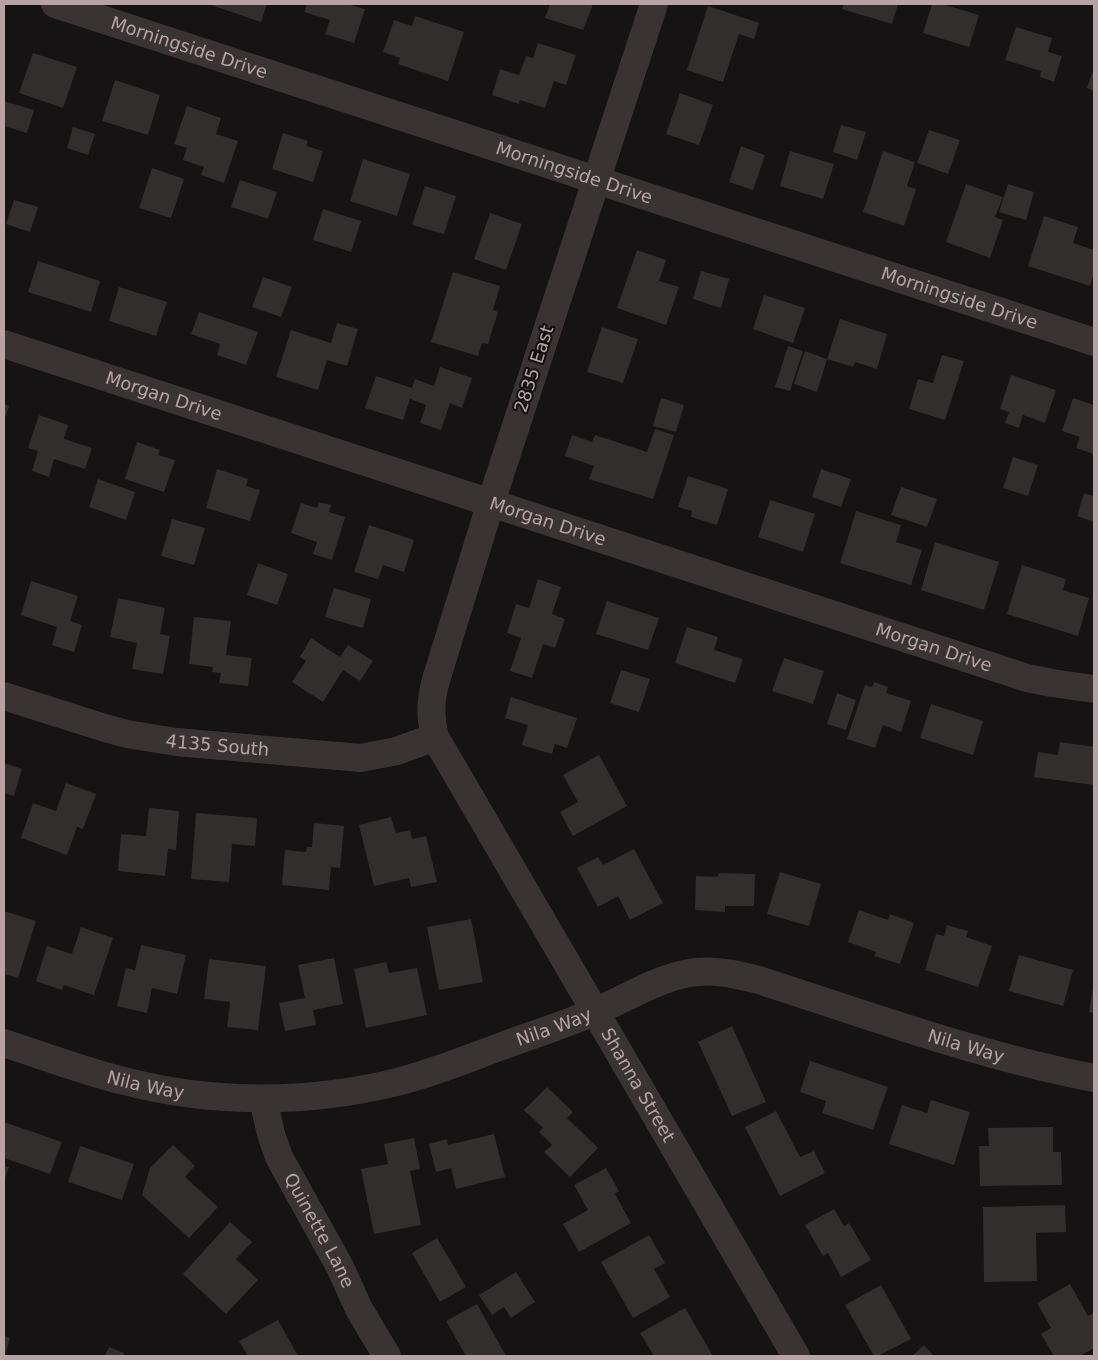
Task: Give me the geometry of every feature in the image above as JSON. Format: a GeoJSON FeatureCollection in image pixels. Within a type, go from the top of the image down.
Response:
{"type":"FeatureCollection","features":[{"type":"Feature","properties":{"kind":"street","name":"Morningside Drive"},"geometry":{"type":"LineString","coordinates":[[55,4],[1094,342]]}},
{"type":"Feature","properties":{"kind":"street","name":"2835 East"},"geometry":{"type":"LineString","coordinates":[[434,737],[430,717],[432,692],[491,502],[654,4]]}},
{"type":"Feature","properties":{"kind":"street","name":"Morgan Drive"},"geometry":{"type":"LineString","coordinates":[[4,344],[1027,678],[1052,684],[1094,689]]}},
{"type":"Feature","properties":{"kind":"street","name":"4135 South"},"geometry":{"type":"LineString","coordinates":[[4,696],[105,728],[136,736],[176,742],[360,758],[397,751],[434,737]]}},
{"type":"Feature","properties":{"kind":"street","name":"Shanna Street"},"geometry":{"type":"LineString","coordinates":[[434,737],[796,1356]]}},
{"type":"Feature","properties":{"kind":"street","name":"Nila Way"},"geometry":{"type":"LineString","coordinates":[[4,1043],[99,1074],[152,1088],[263,1099],[296,1098],[331,1094],[397,1082],[427,1074],[594,1012],[658,983],[681,975],[696,972],[728,973],[759,980],[965,1047],[1048,1069],[1094,1078]]}},
{"type":"Feature","properties":{"kind":"street","name":"Quinette Lane"},"geometry":{"type":"LineString","coordinates":[[263,1099],[271,1134],[279,1157],[340,1267],[359,1309],[387,1356]]}},
{"type":"Feature","properties":{"kind":"building"},"geometry":{"type":"Polygon","coordinates":[[[208,4],[267,4],[261,22],[208,4]]]}},
{"type":"Feature","properties":{"kind":"building"},"geometry":{"type":"Polygon","coordinates":[[[307,4],[347,4],[365,9],[354,43],[325,34],[330,20],[304,12],[307,4]]]}},
{"type":"Feature","properties":{"kind":"building"},"geometry":{"type":"Polygon","coordinates":[[[550,4],[593,4],[583,30],[545,18],[550,4]]]}},
{"type":"Feature","properties":{"kind":"building"},"geometry":{"type":"Polygon","coordinates":[[[844,4],[898,4],[892,24],[842,9],[844,4]]]}},
{"type":"Feature","properties":{"kind":"building"},"geometry":{"type":"Polygon","coordinates":[[[932,4],[942,4],[979,15],[969,47],[923,33],[932,4]]]}},
{"type":"Feature","properties":{"kind":"building"},"geometry":{"type":"Polygon","coordinates":[[[708,6],[759,23],[754,39],[739,34],[723,82],[687,70],[708,6]]]}},
{"type":"Feature","properties":{"kind":"building"},"geometry":{"type":"Polygon","coordinates":[[[415,16],[464,32],[448,81],[398,64],[400,58],[383,52],[394,20],[412,26],[415,16]]]}},
{"type":"Feature","properties":{"kind":"building"},"geometry":{"type":"Polygon","coordinates":[[[1016,27],[1052,38],[1048,52],[1062,56],[1054,82],[1040,77],[1041,71],[1005,60],[1016,27]]]}},
{"type":"Feature","properties":{"kind":"building"},"geometry":{"type":"Polygon","coordinates":[[[538,43],[576,55],[566,85],[554,81],[545,108],[520,100],[519,104],[492,95],[500,69],[519,75],[526,56],[533,58],[538,43]]]}},
{"type":"Feature","properties":{"kind":"building"},"geometry":{"type":"Polygon","coordinates":[[[33,53],[77,67],[63,108],[19,93],[33,53]]]}},
{"type":"Feature","properties":{"kind":"building"},"geometry":{"type":"Polygon","coordinates":[[[1094,68],[1094,91],[1087,88],[1094,68]]]}},
{"type":"Feature","properties":{"kind":"building"},"geometry":{"type":"Polygon","coordinates":[[[115,80],[160,95],[148,135],[102,121],[115,80]]]}},
{"type":"Feature","properties":{"kind":"building"},"geometry":{"type":"Polygon","coordinates":[[[680,93],[713,105],[699,145],[666,134],[680,93]]]}},
{"type":"Feature","properties":{"kind":"building"},"geometry":{"type":"Polygon","coordinates":[[[4,101],[34,110],[27,133],[4,126],[4,101]]]}},
{"type":"Feature","properties":{"kind":"building"},"geometry":{"type":"Polygon","coordinates":[[[187,106],[221,118],[216,134],[238,141],[224,183],[201,175],[204,167],[183,160],[187,148],[174,144],[187,106]]]}},
{"type":"Feature","properties":{"kind":"building"},"geometry":{"type":"Polygon","coordinates":[[[841,125],[866,132],[857,160],[833,152],[841,125]]]}},
{"type":"Feature","properties":{"kind":"building"},"geometry":{"type":"Polygon","coordinates":[[[73,127],[95,134],[88,155],[67,148],[73,127]]]}},
{"type":"Feature","properties":{"kind":"building"},"geometry":{"type":"Polygon","coordinates":[[[929,130],[960,140],[948,174],[917,163],[929,130]]]}},
{"type":"Feature","properties":{"kind":"building"},"geometry":{"type":"Polygon","coordinates":[[[283,133],[308,141],[306,146],[323,151],[313,182],[272,169],[283,133]]]}},
{"type":"Feature","properties":{"kind":"building"},"geometry":{"type":"Polygon","coordinates":[[[741,146],[765,155],[753,190],[729,182],[741,146]]]}},
{"type":"Feature","properties":{"kind":"building"},"geometry":{"type":"Polygon","coordinates":[[[790,151],[834,164],[823,199],[780,186],[790,151]]]}},
{"type":"Feature","properties":{"kind":"building"},"geometry":{"type":"Polygon","coordinates":[[[883,151],[915,162],[907,186],[916,189],[904,226],[863,212],[883,151]]]}},
{"type":"Feature","properties":{"kind":"building"},"geometry":{"type":"Polygon","coordinates":[[[363,159],[410,174],[397,216],[350,201],[363,159]]]}},
{"type":"Feature","properties":{"kind":"building"},"geometry":{"type":"Polygon","coordinates":[[[152,168],[184,179],[171,218],[139,208],[152,168]]]}},
{"type":"Feature","properties":{"kind":"building"},"geometry":{"type":"Polygon","coordinates":[[[240,180],[277,192],[268,219],[231,207],[240,180]]]}},
{"type":"Feature","properties":{"kind":"building"},"geometry":{"type":"Polygon","coordinates":[[[966,184],[1003,197],[995,217],[1003,220],[990,258],[946,242],[966,184]]]}},
{"type":"Feature","properties":{"kind":"building"},"geometry":{"type":"Polygon","coordinates":[[[1008,184],[1034,192],[1026,220],[999,212],[1008,184]]]}},
{"type":"Feature","properties":{"kind":"building"},"geometry":{"type":"Polygon","coordinates":[[[425,186],[456,196],[444,234],[412,225],[425,186]]]}},
{"type":"Feature","properties":{"kind":"building"},"geometry":{"type":"Polygon","coordinates":[[[14,200],[38,207],[30,232],[6,224],[14,200]]]}},
{"type":"Feature","properties":{"kind":"building"},"geometry":{"type":"Polygon","coordinates":[[[323,209],[361,221],[351,252],[313,240],[323,209]]]}},
{"type":"Feature","properties":{"kind":"building"},"geometry":{"type":"Polygon","coordinates":[[[490,213],[522,224],[506,270],[474,259],[490,213]]]}},
{"type":"Feature","properties":{"kind":"building"},"geometry":{"type":"Polygon","coordinates":[[[1044,216],[1078,227],[1073,243],[1094,250],[1094,272],[1090,286],[1028,266],[1044,216]]]}},
{"type":"Feature","properties":{"kind":"building"},"geometry":{"type":"Polygon","coordinates":[[[637,250],[666,260],[659,281],[679,287],[666,325],[617,308],[637,250]]]}},
{"type":"Feature","properties":{"kind":"building"},"geometry":{"type":"Polygon","coordinates":[[[38,261],[100,281],[91,312],[28,292],[38,261]]]}},
{"type":"Feature","properties":{"kind":"building"},"geometry":{"type":"Polygon","coordinates":[[[701,271],[729,279],[721,308],[693,299],[701,271]]]}},
{"type":"Feature","properties":{"kind":"building"},"geometry":{"type":"Polygon","coordinates":[[[453,272],[500,286],[493,310],[498,312],[488,344],[482,343],[478,356],[431,342],[453,272]]]}},
{"type":"Feature","properties":{"kind":"building"},"geometry":{"type":"Polygon","coordinates":[[[263,277],[292,287],[281,317],[252,307],[263,277]]]}},
{"type":"Feature","properties":{"kind":"building"},"geometry":{"type":"Polygon","coordinates":[[[119,287],[167,302],[156,336],[109,321],[119,287]]]}},
{"type":"Feature","properties":{"kind":"building"},"geometry":{"type":"Polygon","coordinates":[[[764,295],[805,308],[793,343],[753,329],[764,295]]]}},
{"type":"Feature","properties":{"kind":"building"},"geometry":{"type":"Polygon","coordinates":[[[199,312],[258,332],[246,365],[217,355],[220,344],[191,334],[199,312]]]}},
{"type":"Feature","properties":{"kind":"building"},"geometry":{"type":"Polygon","coordinates":[[[840,319],[887,334],[877,369],[855,362],[853,367],[827,359],[840,319]]]}},
{"type":"Feature","properties":{"kind":"building"},"geometry":{"type":"Polygon","coordinates":[[[337,323],[358,329],[347,366],[327,360],[318,390],[276,377],[291,330],[331,343],[337,323]]]}},
{"type":"Feature","properties":{"kind":"building"},"geometry":{"type":"Polygon","coordinates":[[[602,327],[638,339],[623,383],[587,372],[602,327]]]}},
{"type":"Feature","properties":{"kind":"building"},"geometry":{"type":"Polygon","coordinates":[[[788,346],[803,351],[790,391],[775,387],[788,346]]]}},
{"type":"Feature","properties":{"kind":"building"},"geometry":{"type":"Polygon","coordinates":[[[805,351],[827,359],[817,392],[794,384],[805,351]]]}},
{"type":"Feature","properties":{"kind":"building"},"geometry":{"type":"Polygon","coordinates":[[[942,355],[964,361],[945,420],[909,409],[918,379],[933,383],[942,355]]]}},
{"type":"Feature","properties":{"kind":"building"},"geometry":{"type":"Polygon","coordinates":[[[440,367],[472,378],[462,408],[450,403],[441,430],[420,423],[426,405],[410,399],[403,420],[365,408],[376,376],[412,388],[415,379],[434,386],[440,367]]]}},
{"type":"Feature","properties":{"kind":"building"},"geometry":{"type":"Polygon","coordinates":[[[1011,375],[1056,390],[1045,423],[1023,415],[1019,428],[1005,423],[1009,412],[1000,409],[1011,375]]]}},
{"type":"Feature","properties":{"kind":"building"},"geometry":{"type":"Polygon","coordinates":[[[661,398],[684,405],[676,432],[653,426],[661,398]]]}},
{"type":"Feature","properties":{"kind":"building"},"geometry":{"type":"Polygon","coordinates":[[[1073,398],[1094,405],[1094,454],[1076,448],[1080,437],[1062,431],[1073,398]]]}},
{"type":"Feature","properties":{"kind":"building"},"geometry":{"type":"Polygon","coordinates":[[[4,404],[9,406],[4,421],[4,404]]]}},
{"type":"Feature","properties":{"kind":"building"},"geometry":{"type":"Polygon","coordinates":[[[39,415],[68,425],[64,439],[92,448],[85,469],[54,459],[49,477],[32,471],[38,451],[28,448],[39,415]]]}},
{"type":"Feature","properties":{"kind":"building"},"geometry":{"type":"Polygon","coordinates":[[[655,429],[674,435],[653,499],[589,479],[594,466],[565,456],[572,435],[592,442],[595,435],[647,452],[655,429]]]}},
{"type":"Feature","properties":{"kind":"building"},"geometry":{"type":"Polygon","coordinates":[[[137,442],[160,450],[158,455],[175,460],[164,492],[125,479],[137,442]]]}},
{"type":"Feature","properties":{"kind":"building"},"geometry":{"type":"Polygon","coordinates":[[[1013,457],[1038,465],[1028,496],[1003,488],[1013,457]]]}},
{"type":"Feature","properties":{"kind":"building"},"geometry":{"type":"Polygon","coordinates":[[[217,469],[248,479],[246,486],[260,490],[250,521],[206,508],[217,469]]]}},
{"type":"Feature","properties":{"kind":"building"},"geometry":{"type":"Polygon","coordinates":[[[821,469],[851,479],[841,507],[812,497],[821,469]]]}},
{"type":"Feature","properties":{"kind":"building"},"geometry":{"type":"Polygon","coordinates":[[[688,476],[728,489],[717,525],[691,517],[692,511],[678,507],[688,476]]]}},
{"type":"Feature","properties":{"kind":"building"},"geometry":{"type":"Polygon","coordinates":[[[98,479],[135,492],[126,520],[89,507],[98,479]]]}},
{"type":"Feature","properties":{"kind":"building"},"geometry":{"type":"Polygon","coordinates":[[[901,487],[937,499],[927,527],[891,515],[901,487]]]}},
{"type":"Feature","properties":{"kind":"building"},"geometry":{"type":"Polygon","coordinates":[[[1084,493],[1094,496],[1094,522],[1077,516],[1084,493]]]}},
{"type":"Feature","properties":{"kind":"building"},"geometry":{"type":"Polygon","coordinates":[[[770,500],[815,514],[803,552],[758,537],[770,500]]]}},
{"type":"Feature","properties":{"kind":"building"},"geometry":{"type":"Polygon","coordinates":[[[319,502],[331,505],[329,512],[345,517],[332,560],[313,554],[317,542],[291,533],[301,503],[317,508],[319,502]]]}},
{"type":"Feature","properties":{"kind":"building"},"geometry":{"type":"Polygon","coordinates":[[[856,511],[901,525],[896,542],[922,550],[911,585],[840,563],[856,511]]]}},
{"type":"Feature","properties":{"kind":"building"},"geometry":{"type":"Polygon","coordinates":[[[172,519],[205,528],[194,565],[161,556],[172,519]]]}},
{"type":"Feature","properties":{"kind":"building"},"geometry":{"type":"Polygon","coordinates":[[[369,525],[414,540],[404,572],[383,565],[378,579],[354,572],[369,525]]]}},
{"type":"Feature","properties":{"kind":"building"},"geometry":{"type":"Polygon","coordinates":[[[935,542],[999,562],[984,610],[921,590],[935,542]]]}},
{"type":"Feature","properties":{"kind":"building"},"geometry":{"type":"Polygon","coordinates":[[[258,563],[288,574],[277,605],[247,595],[258,563]]]}},
{"type":"Feature","properties":{"kind":"building"},"geometry":{"type":"Polygon","coordinates":[[[1022,565],[1066,579],[1063,590],[1089,598],[1078,636],[1007,614],[1022,565]]]}},
{"type":"Feature","properties":{"kind":"building"},"geometry":{"type":"Polygon","coordinates":[[[538,579],[561,587],[552,614],[565,619],[555,648],[543,644],[532,678],[510,671],[521,638],[507,633],[516,604],[529,608],[538,579]]]}},
{"type":"Feature","properties":{"kind":"building"},"geometry":{"type":"Polygon","coordinates":[[[31,581],[78,596],[70,621],[82,625],[74,652],[52,645],[57,627],[21,615],[31,581]]]}},
{"type":"Feature","properties":{"kind":"building"},"geometry":{"type":"Polygon","coordinates":[[[334,588],[371,599],[363,628],[325,617],[334,588]]]}},
{"type":"Feature","properties":{"kind":"building"},"geometry":{"type":"Polygon","coordinates":[[[118,598],[165,608],[160,634],[170,636],[163,674],[132,669],[137,643],[110,637],[118,598]]]}},
{"type":"Feature","properties":{"kind":"building"},"geometry":{"type":"Polygon","coordinates":[[[607,601],[659,618],[648,650],[596,634],[607,601]]]}},
{"type":"Feature","properties":{"kind":"building"},"geometry":{"type":"Polygon","coordinates":[[[194,617],[231,621],[226,655],[252,658],[248,686],[219,683],[221,673],[212,672],[213,667],[189,664],[194,617]]]}},
{"type":"Feature","properties":{"kind":"building"},"geometry":{"type":"Polygon","coordinates":[[[687,627],[718,637],[714,650],[743,659],[735,683],[675,663],[687,627]]]}},
{"type":"Feature","properties":{"kind":"building"},"geometry":{"type":"Polygon","coordinates":[[[311,638],[340,657],[348,645],[373,661],[360,681],[343,670],[323,702],[292,682],[306,661],[300,657],[311,638]]]}},
{"type":"Feature","properties":{"kind":"building"},"geometry":{"type":"Polygon","coordinates":[[[784,658],[824,671],[813,704],[772,691],[784,658]]]}},
{"type":"Feature","properties":{"kind":"building"},"geometry":{"type":"Polygon","coordinates":[[[621,670],[650,679],[639,712],[610,703],[621,670]]]}},
{"type":"Feature","properties":{"kind":"building"},"geometry":{"type":"Polygon","coordinates":[[[874,682],[888,687],[886,693],[911,701],[901,732],[883,725],[875,748],[847,739],[865,685],[872,687],[874,682]]]}},
{"type":"Feature","properties":{"kind":"building"},"geometry":{"type":"Polygon","coordinates":[[[837,693],[856,700],[846,730],[827,724],[837,693]]]}},
{"type":"Feature","properties":{"kind":"building"},"geometry":{"type":"Polygon","coordinates":[[[511,697],[577,718],[567,748],[555,744],[552,754],[522,745],[528,725],[505,718],[511,697]]]}},
{"type":"Feature","properties":{"kind":"building"},"geometry":{"type":"Polygon","coordinates":[[[931,704],[983,721],[973,755],[920,738],[931,704]]]}},
{"type":"Feature","properties":{"kind":"building"},"geometry":{"type":"Polygon","coordinates":[[[1060,742],[1094,747],[1094,785],[1034,777],[1038,752],[1058,755],[1060,742]]]}},
{"type":"Feature","properties":{"kind":"building"},"geometry":{"type":"Polygon","coordinates":[[[599,755],[627,806],[573,836],[560,812],[578,802],[563,775],[599,755]]]}},
{"type":"Feature","properties":{"kind":"building"},"geometry":{"type":"Polygon","coordinates":[[[4,763],[22,769],[14,796],[4,793],[4,763]]]}},
{"type":"Feature","properties":{"kind":"building"},"geometry":{"type":"Polygon","coordinates":[[[66,783],[96,794],[83,829],[77,827],[67,855],[21,838],[33,803],[56,811],[66,783]]]}},
{"type":"Feature","properties":{"kind":"building"},"geometry":{"type":"Polygon","coordinates":[[[149,808],[179,811],[176,850],[168,849],[165,876],[118,871],[121,834],[146,836],[149,808]]]}},
{"type":"Feature","properties":{"kind":"building"},"geometry":{"type":"Polygon","coordinates":[[[196,813],[257,818],[255,846],[232,844],[229,882],[191,879],[196,813]]]}},
{"type":"Feature","properties":{"kind":"building"},"geometry":{"type":"Polygon","coordinates":[[[391,817],[396,833],[410,830],[412,839],[426,836],[437,882],[411,887],[409,878],[374,886],[359,825],[391,817]]]}},
{"type":"Feature","properties":{"kind":"building"},"geometry":{"type":"Polygon","coordinates":[[[314,823],[344,826],[340,868],[331,867],[329,890],[282,885],[285,850],[306,852],[307,847],[312,847],[314,823]]]}},
{"type":"Feature","properties":{"kind":"building"},"geometry":{"type":"Polygon","coordinates":[[[634,849],[663,903],[630,920],[618,896],[598,907],[577,868],[598,857],[603,865],[634,849]]]}},
{"type":"Feature","properties":{"kind":"building"},"geometry":{"type":"Polygon","coordinates":[[[780,872],[821,884],[809,926],[767,914],[780,872]]]}},
{"type":"Feature","properties":{"kind":"building"},"geometry":{"type":"Polygon","coordinates":[[[719,873],[755,874],[754,906],[725,906],[725,912],[695,910],[696,876],[718,877],[719,873]]]}},
{"type":"Feature","properties":{"kind":"building"},"geometry":{"type":"Polygon","coordinates":[[[859,910],[888,920],[890,914],[914,923],[900,964],[874,956],[876,952],[848,942],[859,910]]]}},
{"type":"Feature","properties":{"kind":"building"},"geometry":{"type":"Polygon","coordinates":[[[4,911],[36,921],[18,978],[4,974],[4,911]]]}},
{"type":"Feature","properties":{"kind":"building"},"geometry":{"type":"Polygon","coordinates":[[[471,919],[483,982],[439,990],[427,927],[471,919]]]}},
{"type":"Feature","properties":{"kind":"building"},"geometry":{"type":"Polygon","coordinates":[[[947,925],[968,931],[966,937],[992,946],[978,987],[925,970],[936,934],[944,936],[947,925]]]}},
{"type":"Feature","properties":{"kind":"building"},"geometry":{"type":"Polygon","coordinates":[[[81,927],[113,938],[94,995],[64,985],[62,990],[36,981],[47,946],[72,954],[81,927]]]}},
{"type":"Feature","properties":{"kind":"building"},"geometry":{"type":"Polygon","coordinates":[[[141,945],[186,955],[177,994],[152,988],[147,1013],[117,1006],[126,968],[135,970],[141,945]]]}},
{"type":"Feature","properties":{"kind":"building"},"geometry":{"type":"Polygon","coordinates":[[[1019,955],[1073,970],[1063,1006],[1009,991],[1019,955]]]}},
{"type":"Feature","properties":{"kind":"building"},"geometry":{"type":"Polygon","coordinates":[[[334,958],[343,1004],[313,1010],[316,1025],[285,1031],[279,1003],[305,998],[298,965],[334,958]]]}},
{"type":"Feature","properties":{"kind":"building"},"geometry":{"type":"Polygon","coordinates":[[[209,959],[266,966],[258,1030],[227,1027],[230,1002],[204,999],[209,959]]]}},
{"type":"Feature","properties":{"kind":"building"},"geometry":{"type":"Polygon","coordinates":[[[386,962],[389,973],[417,968],[427,1015],[366,1028],[354,969],[386,962]]]}},
{"type":"Feature","properties":{"kind":"building"},"geometry":{"type":"Polygon","coordinates":[[[1094,989],[1094,1013],[1089,1012],[1094,989]]]}},
{"type":"Feature","properties":{"kind":"building"},"geometry":{"type":"Polygon","coordinates":[[[732,1026],[766,1102],[732,1116],[698,1042],[732,1026]]]}},
{"type":"Feature","properties":{"kind":"building"},"geometry":{"type":"Polygon","coordinates":[[[810,1061],[888,1087],[873,1130],[822,1113],[826,1101],[800,1092],[810,1061]]]}},
{"type":"Feature","properties":{"kind":"building"},"geometry":{"type":"Polygon","coordinates":[[[547,1087],[573,1112],[567,1118],[598,1148],[570,1177],[544,1152],[552,1145],[539,1132],[543,1128],[524,1110],[547,1087]]]}},
{"type":"Feature","properties":{"kind":"building"},"geometry":{"type":"Polygon","coordinates":[[[931,1100],[970,1112],[954,1165],[889,1144],[902,1105],[927,1113],[931,1100]]]}},
{"type":"Feature","properties":{"kind":"building"},"geometry":{"type":"Polygon","coordinates":[[[776,1111],[800,1157],[814,1151],[825,1173],[780,1196],[745,1127],[776,1111]]]}},
{"type":"Feature","properties":{"kind":"building"},"geometry":{"type":"Polygon","coordinates":[[[4,1122],[62,1142],[50,1174],[4,1158],[4,1122]]]}},
{"type":"Feature","properties":{"kind":"building"},"geometry":{"type":"Polygon","coordinates":[[[1053,1127],[1053,1152],[1061,1152],[1062,1185],[980,1186],[979,1146],[989,1146],[988,1128],[1053,1127]]]}},
{"type":"Feature","properties":{"kind":"building"},"geometry":{"type":"Polygon","coordinates":[[[494,1134],[505,1177],[456,1189],[451,1168],[436,1172],[429,1144],[447,1139],[448,1145],[494,1134]]]}},
{"type":"Feature","properties":{"kind":"building"},"geometry":{"type":"Polygon","coordinates":[[[414,1138],[420,1169],[410,1171],[421,1225],[374,1234],[361,1169],[388,1164],[384,1144],[414,1138]]]}},
{"type":"Feature","properties":{"kind":"building"},"geometry":{"type":"Polygon","coordinates":[[[173,1145],[195,1166],[185,1177],[218,1207],[189,1238],[142,1195],[150,1168],[173,1145]]]}},
{"type":"Feature","properties":{"kind":"building"},"geometry":{"type":"Polygon","coordinates":[[[80,1146],[134,1164],[122,1200],[68,1182],[80,1146]]]}},
{"type":"Feature","properties":{"kind":"building"},"geometry":{"type":"Polygon","coordinates":[[[4,1166],[9,1167],[4,1181],[4,1166]]]}},
{"type":"Feature","properties":{"kind":"building"},"geometry":{"type":"Polygon","coordinates":[[[606,1168],[619,1191],[615,1194],[631,1223],[579,1252],[563,1224],[588,1210],[574,1185],[606,1168]]]}},
{"type":"Feature","properties":{"kind":"building"},"geometry":{"type":"Polygon","coordinates":[[[1065,1205],[1066,1232],[1036,1233],[1037,1281],[984,1282],[983,1207],[1065,1205]]]}},
{"type":"Feature","properties":{"kind":"building"},"geometry":{"type":"Polygon","coordinates":[[[834,1209],[844,1226],[849,1223],[871,1260],[841,1277],[828,1253],[823,1256],[805,1225],[834,1209]]]}},
{"type":"Feature","properties":{"kind":"building"},"geometry":{"type":"Polygon","coordinates":[[[230,1222],[252,1242],[236,1259],[258,1280],[226,1314],[183,1274],[230,1222]]]}},
{"type":"Feature","properties":{"kind":"building"},"geometry":{"type":"Polygon","coordinates":[[[649,1235],[665,1263],[654,1269],[670,1297],[633,1318],[601,1262],[649,1235]]]}},
{"type":"Feature","properties":{"kind":"building"},"geometry":{"type":"Polygon","coordinates":[[[437,1238],[466,1287],[440,1302],[412,1253],[437,1238]]]}},
{"type":"Feature","properties":{"kind":"building"},"geometry":{"type":"Polygon","coordinates":[[[516,1272],[535,1302],[511,1318],[504,1307],[492,1315],[479,1295],[516,1272]]]}},
{"type":"Feature","properties":{"kind":"building"},"geometry":{"type":"Polygon","coordinates":[[[1070,1284],[1088,1316],[1094,1313],[1094,1348],[1080,1356],[1054,1356],[1041,1334],[1051,1328],[1037,1303],[1070,1284]]]}},
{"type":"Feature","properties":{"kind":"building"},"geometry":{"type":"Polygon","coordinates":[[[881,1285],[911,1339],[878,1356],[874,1356],[845,1305],[881,1285]]]}},
{"type":"Feature","properties":{"kind":"building"},"geometry":{"type":"Polygon","coordinates":[[[477,1304],[506,1356],[466,1356],[446,1321],[477,1304]]]}},
{"type":"Feature","properties":{"kind":"building"},"geometry":{"type":"Polygon","coordinates":[[[685,1308],[713,1356],[654,1356],[640,1333],[685,1308]]]}},
{"type":"Feature","properties":{"kind":"building"},"geometry":{"type":"Polygon","coordinates":[[[278,1320],[298,1356],[248,1356],[239,1341],[278,1320]]]}},
{"type":"Feature","properties":{"kind":"building"},"geometry":{"type":"Polygon","coordinates":[[[4,1336],[10,1338],[5,1356],[4,1356],[4,1336]]]}},
{"type":"Feature","properties":{"kind":"building"},"geometry":{"type":"Polygon","coordinates":[[[924,1345],[934,1356],[912,1356],[924,1345]]]}},
{"type":"Feature","properties":{"kind":"building"},"geometry":{"type":"Polygon","coordinates":[[[109,1347],[124,1353],[123,1356],[105,1356],[109,1347]]]}}]}
